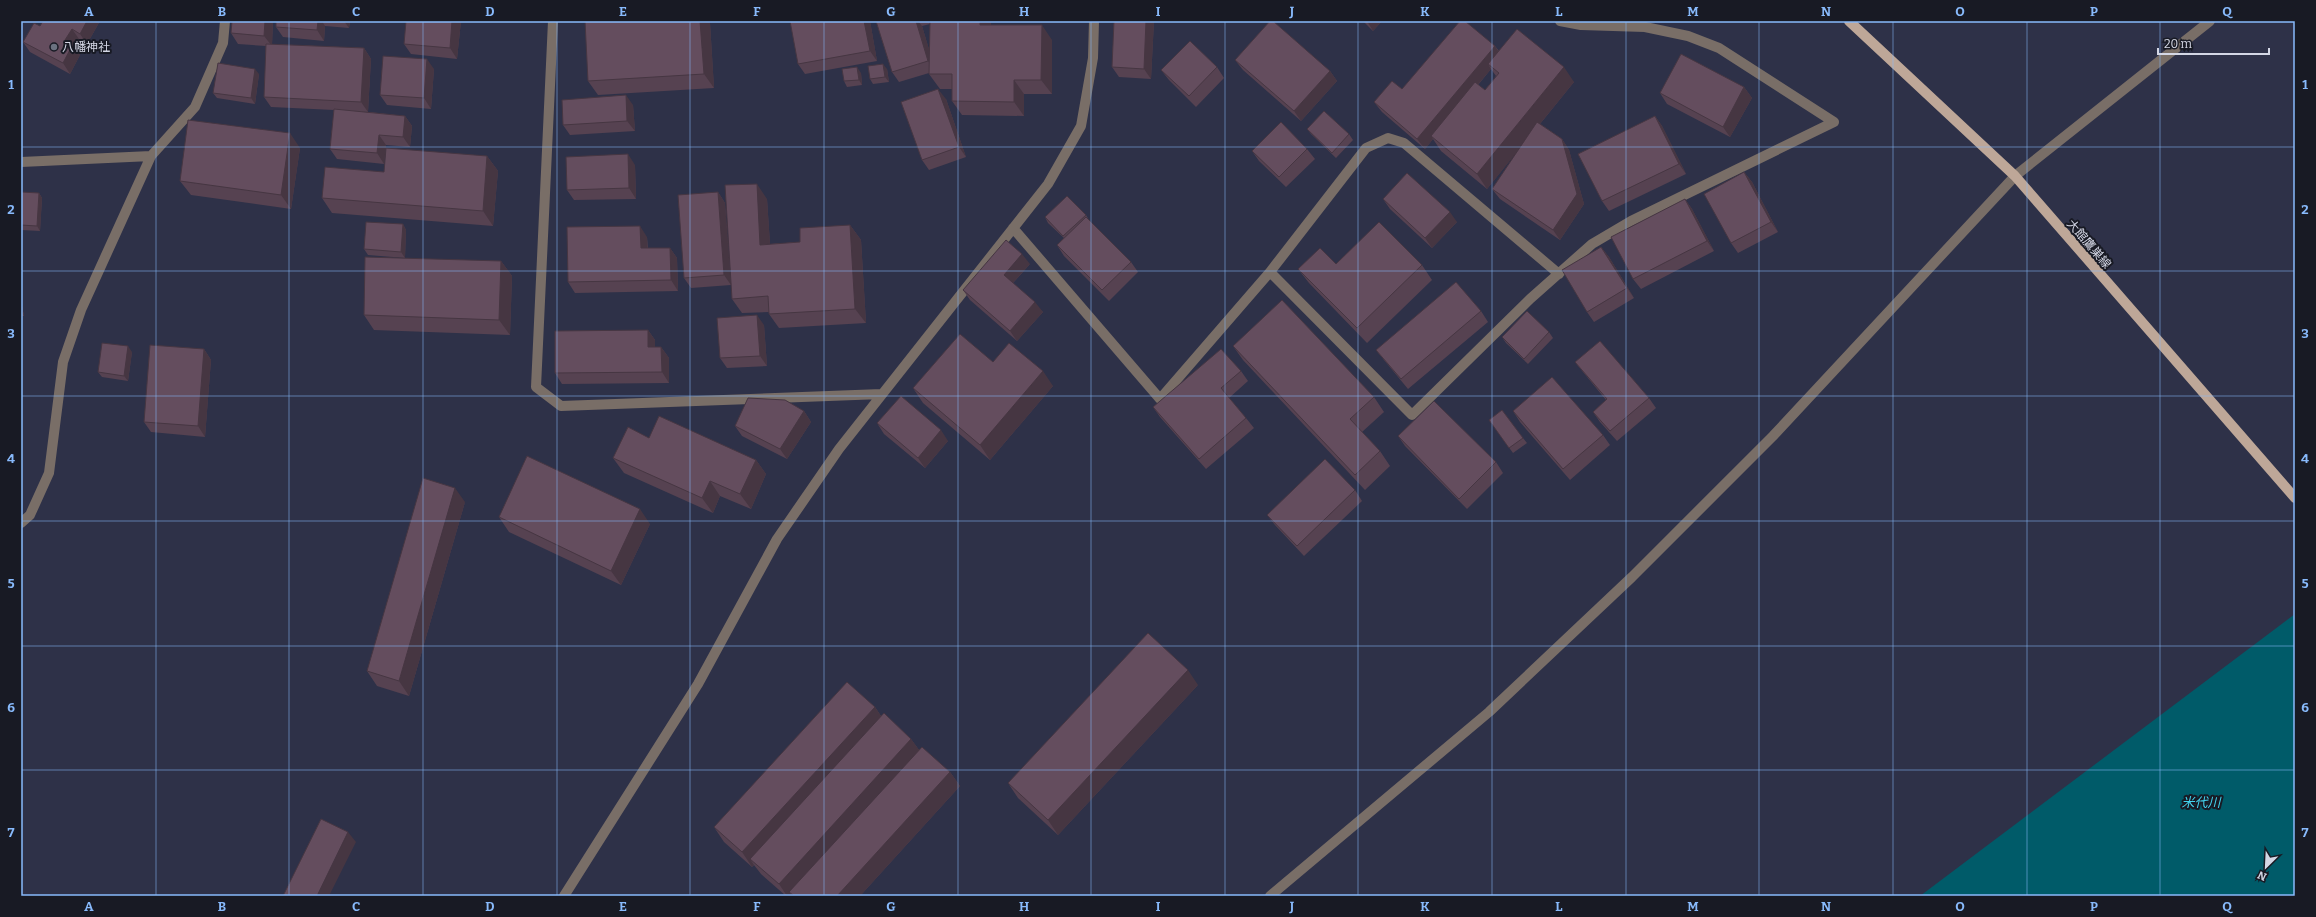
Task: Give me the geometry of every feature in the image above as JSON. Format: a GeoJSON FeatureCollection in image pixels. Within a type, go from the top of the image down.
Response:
{"type":"FeatureCollection","features":[{"type":"Feature","properties":{"kind":"main road","name":"大館鷹巣線"},"geometry":{"type":"LineString","coordinates":[[1849,21],[2015,176],[2060,230],[2295,498]]}},
{"type":"Feature","properties":{"kind":"street"},"geometry":{"type":"LineString","coordinates":[[21,523],[30,515],[49,473],[63,362],[81,310],[151,156],[195,107],[223,43],[225,21]]}},
{"type":"Feature","properties":{"kind":"street"},"geometry":{"type":"LineString","coordinates":[[553,21],[536,387],[561,406],[882,394]]}},
{"type":"Feature","properties":{"kind":"street"},"geometry":{"type":"LineString","coordinates":[[564,896],[698,684],[777,539],[839,449],[1048,184],[1082,126],[1093,58],[1094,21]]}},
{"type":"Feature","properties":{"kind":"street"},"geometry":{"type":"LineString","coordinates":[[1270,272],[1412,415],[1592,244],[1631,221],[1834,122],[1719,48],[1688,36],[1645,27],[1581,25],[1560,21]]}},
{"type":"Feature","properties":{"kind":"street"},"geometry":{"type":"LineString","coordinates":[[1270,896],[1489,712],[1632,577],[1773,436],[2015,176],[2210,21]]}},
{"type":"Feature","properties":{"kind":"street"},"geometry":{"type":"LineString","coordinates":[[1013,228],[1160,399],[1270,272],[1366,148],[1388,138],[1404,143],[1559,274]]}},
{"type":"Feature","properties":{"kind":"street"},"geometry":{"type":"LineString","coordinates":[[21,162],[151,156]]}},
{"type":"Feature","properties":{"kind":"water","name":"米代川"},"geometry":{"type":"Polygon","coordinates":[[[2295,614],[2295,896],[1920,896],[2295,614]]]}},
{"type":"Feature","properties":{"kind":"building"},"geometry":{"type":"Polygon","coordinates":[[[43,21],[87,21],[80,34],[72,29],[65,40],[73,44],[63,63],[23,42],[34,23],[40,26],[43,21]]]}},
{"type":"Feature","properties":{"kind":"building"},"geometry":{"type":"Polygon","coordinates":[[[232,21],[265,21],[264,36],[231,33],[232,21]]]}},
{"type":"Feature","properties":{"kind":"building"},"geometry":{"type":"Polygon","coordinates":[[[276,21],[318,21],[317,30],[276,27],[276,21]]]}},
{"type":"Feature","properties":{"kind":"building"},"geometry":{"type":"Polygon","coordinates":[[[406,21],[452,21],[450,48],[404,44],[406,21]]]}},
{"type":"Feature","properties":{"kind":"building"},"geometry":{"type":"Polygon","coordinates":[[[585,21],[700,21],[704,74],[588,81],[585,21]]]}},
{"type":"Feature","properties":{"kind":"building"},"geometry":{"type":"Polygon","coordinates":[[[790,21],[864,21],[870,51],[798,64],[790,21]]]}},
{"type":"Feature","properties":{"kind":"building"},"geometry":{"type":"Polygon","coordinates":[[[876,21],[916,21],[928,61],[892,72],[876,21]]]}},
{"type":"Feature","properties":{"kind":"building"},"geometry":{"type":"Polygon","coordinates":[[[930,21],[980,21],[980,25],[1042,25],[1041,80],[1014,80],[1014,102],[952,101],[952,74],[929,74],[930,21]]]}},
{"type":"Feature","properties":{"kind":"building"},"geometry":{"type":"Polygon","coordinates":[[[1114,21],[1146,21],[1144,69],[1112,67],[1114,21]]]}},
{"type":"Feature","properties":{"kind":"building"},"geometry":{"type":"Polygon","coordinates":[[[1270,21],[1273,21],[1330,71],[1294,111],[1235,60],[1270,21]]]}},
{"type":"Feature","properties":{"kind":"building"},"geometry":{"type":"Polygon","coordinates":[[[1460,21],[1465,21],[1495,46],[1417,139],[1374,102],[1392,81],[1402,89],[1460,21]]]}},
{"type":"Feature","properties":{"kind":"building"},"geometry":{"type":"Polygon","coordinates":[[[1517,29],[1564,67],[1477,174],[1431,136],[1475,82],[1485,90],[1499,73],[1488,64],[1517,29]]]}},
{"type":"Feature","properties":{"kind":"building"},"geometry":{"type":"Polygon","coordinates":[[[1190,41],[1217,67],[1189,96],[1161,70],[1190,41]]]}},
{"type":"Feature","properties":{"kind":"building"},"geometry":{"type":"Polygon","coordinates":[[[266,44],[364,48],[361,102],[264,97],[266,44]]]}},
{"type":"Feature","properties":{"kind":"building"},"geometry":{"type":"Polygon","coordinates":[[[1681,54],[1744,87],[1723,127],[1660,93],[1681,54]]]}},
{"type":"Feature","properties":{"kind":"building"},"geometry":{"type":"Polygon","coordinates":[[[383,56],[427,59],[424,98],[380,95],[383,56]]]}},
{"type":"Feature","properties":{"kind":"building"},"geometry":{"type":"Polygon","coordinates":[[[218,63],[255,69],[251,98],[213,93],[218,63]]]}},
{"type":"Feature","properties":{"kind":"building"},"geometry":{"type":"Polygon","coordinates":[[[883,64],[885,77],[870,79],[868,66],[883,64]]]}},
{"type":"Feature","properties":{"kind":"building"},"geometry":{"type":"Polygon","coordinates":[[[857,67],[859,80],[844,81],[842,69],[857,67]]]}},
{"type":"Feature","properties":{"kind":"building"},"geometry":{"type":"Polygon","coordinates":[[[938,89],[959,147],[922,160],[901,102],[938,89]]]}},
{"type":"Feature","properties":{"kind":"building"},"geometry":{"type":"Polygon","coordinates":[[[626,95],[627,121],[563,125],[562,100],[626,95]]]}},
{"type":"Feature","properties":{"kind":"building"},"geometry":{"type":"Polygon","coordinates":[[[334,109],[405,116],[403,137],[379,135],[377,153],[330,149],[334,109]]]}},
{"type":"Feature","properties":{"kind":"building"},"geometry":{"type":"Polygon","coordinates":[[[1324,111],[1349,134],[1332,153],[1307,129],[1324,111]]]}},
{"type":"Feature","properties":{"kind":"building"},"geometry":{"type":"Polygon","coordinates":[[[1655,116],[1679,164],[1602,201],[1578,154],[1655,116]]]}},
{"type":"Feature","properties":{"kind":"building"},"geometry":{"type":"Polygon","coordinates":[[[188,120],[290,133],[281,195],[180,181],[188,120]]]}},
{"type":"Feature","properties":{"kind":"building"},"geometry":{"type":"Polygon","coordinates":[[[1281,122],[1307,149],[1279,177],[1252,151],[1281,122]]]}},
{"type":"Feature","properties":{"kind":"building"},"geometry":{"type":"Polygon","coordinates":[[[1537,122],[1562,139],[1577,194],[1553,230],[1492,189],[1537,122]]]}},
{"type":"Feature","properties":{"kind":"building"},"geometry":{"type":"Polygon","coordinates":[[[386,148],[487,156],[483,211],[322,198],[325,167],[384,172],[386,148]]]}},
{"type":"Feature","properties":{"kind":"building"},"geometry":{"type":"Polygon","coordinates":[[[628,154],[629,188],[567,190],[566,157],[628,154]]]}},
{"type":"Feature","properties":{"kind":"building"},"geometry":{"type":"Polygon","coordinates":[[[1744,172],[1771,222],[1731,243],[1704,194],[1744,172]]]}},
{"type":"Feature","properties":{"kind":"building"},"geometry":{"type":"Polygon","coordinates":[[[1407,173],[1450,212],[1425,238],[1383,199],[1407,173]]]}},
{"type":"Feature","properties":{"kind":"building"},"geometry":{"type":"Polygon","coordinates":[[[757,184],[760,245],[800,242],[800,228],[850,225],[855,309],[769,314],[768,296],[732,299],[725,185],[757,184]]]}},
{"type":"Feature","properties":{"kind":"building"},"geometry":{"type":"Polygon","coordinates":[[[21,192],[39,193],[37,226],[21,225],[21,192]]]}},
{"type":"Feature","properties":{"kind":"building"},"geometry":{"type":"Polygon","coordinates":[[[718,192],[724,275],[684,278],[678,195],[718,192]]]}},
{"type":"Feature","properties":{"kind":"building"},"geometry":{"type":"Polygon","coordinates":[[[1067,196],[1086,215],[1063,236],[1045,217],[1067,196]]]}},
{"type":"Feature","properties":{"kind":"building"},"geometry":{"type":"Polygon","coordinates":[[[1685,199],[1707,241],[1633,279],[1611,237],[1685,199]]]}},
{"type":"Feature","properties":{"kind":"building"},"geometry":{"type":"Polygon","coordinates":[[[1086,217],[1131,262],[1102,290],[1057,245],[1086,217]]]}},
{"type":"Feature","properties":{"kind":"building"},"geometry":{"type":"Polygon","coordinates":[[[366,222],[403,224],[401,252],[364,249],[366,222]]]}},
{"type":"Feature","properties":{"kind":"building"},"geometry":{"type":"Polygon","coordinates":[[[1379,222],[1422,265],[1357,328],[1298,269],[1320,248],[1336,264],[1379,222]]]}},
{"type":"Feature","properties":{"kind":"building"},"geometry":{"type":"Polygon","coordinates":[[[640,226],[641,248],[670,248],[671,280],[568,282],[567,227],[640,226]]]}},
{"type":"Feature","properties":{"kind":"building"},"geometry":{"type":"Polygon","coordinates":[[[1006,240],[1022,254],[1004,275],[1035,302],[1010,331],[963,290],[1006,240]]]}},
{"type":"Feature","properties":{"kind":"building"},"geometry":{"type":"Polygon","coordinates":[[[1601,247],[1627,288],[1587,312],[1562,270],[1601,247]]]}},
{"type":"Feature","properties":{"kind":"building"},"geometry":{"type":"Polygon","coordinates":[[[365,257],[501,261],[499,320],[364,315],[365,257]]]}},
{"type":"Feature","properties":{"kind":"building"},"geometry":{"type":"Polygon","coordinates":[[[1456,282],[1481,311],[1401,379],[1376,350],[1456,282]]]}},
{"type":"Feature","properties":{"kind":"building"},"geometry":{"type":"Polygon","coordinates":[[[1282,300],[1374,397],[1350,419],[1380,451],[1355,475],[1233,346],[1282,300]]]}},
{"type":"Feature","properties":{"kind":"building"},"geometry":{"type":"Polygon","coordinates":[[[1527,311],[1549,332],[1524,359],[1502,337],[1527,311]]]}},
{"type":"Feature","properties":{"kind":"building"},"geometry":{"type":"Polygon","coordinates":[[[757,315],[760,356],[720,358],[717,318],[757,315]]]}},
{"type":"Feature","properties":{"kind":"building"},"geometry":{"type":"Polygon","coordinates":[[[648,330],[648,347],[661,347],[662,372],[555,373],[555,331],[648,330]]]}},
{"type":"Feature","properties":{"kind":"building"},"geometry":{"type":"Polygon","coordinates":[[[960,334],[993,362],[1009,343],[1043,371],[980,445],[913,388],[960,334]]]}},
{"type":"Feature","properties":{"kind":"building"},"geometry":{"type":"Polygon","coordinates":[[[1600,341],[1649,398],[1610,431],[1593,412],[1607,399],[1575,362],[1600,341]]]}},
{"type":"Feature","properties":{"kind":"building"},"geometry":{"type":"Polygon","coordinates":[[[102,343],[128,346],[124,376],[98,372],[102,343]]]}},
{"type":"Feature","properties":{"kind":"building"},"geometry":{"type":"Polygon","coordinates":[[[150,345],[204,349],[198,426],[144,422],[150,345]]]}},
{"type":"Feature","properties":{"kind":"building"},"geometry":{"type":"Polygon","coordinates":[[[1221,349],[1241,371],[1221,388],[1246,418],[1199,459],[1153,407],[1221,349]]]}},
{"type":"Feature","properties":{"kind":"building"},"geometry":{"type":"Polygon","coordinates":[[[1552,377],[1603,435],[1563,469],[1513,411],[1552,377]]]}},
{"type":"Feature","properties":{"kind":"building"},"geometry":{"type":"Polygon","coordinates":[[[901,396],[941,430],[918,458],[877,423],[901,396]]]}},
{"type":"Feature","properties":{"kind":"building"},"geometry":{"type":"Polygon","coordinates":[[[748,398],[785,400],[804,411],[780,449],[735,426],[748,398]]]}},
{"type":"Feature","properties":{"kind":"building"},"geometry":{"type":"Polygon","coordinates":[[[1434,401],[1496,462],[1459,499],[1398,436],[1434,401]]]}},
{"type":"Feature","properties":{"kind":"building"},"geometry":{"type":"Polygon","coordinates":[[[1502,410],[1523,438],[1509,448],[1489,420],[1502,410]]]}},
{"type":"Feature","properties":{"kind":"building"},"geometry":{"type":"Polygon","coordinates":[[[659,416],[756,460],[740,494],[710,481],[702,498],[613,458],[628,427],[649,438],[659,416]]]}},
{"type":"Feature","properties":{"kind":"building"},"geometry":{"type":"Polygon","coordinates":[[[527,456],[640,509],[611,571],[499,517],[527,456]]]}},
{"type":"Feature","properties":{"kind":"building"},"geometry":{"type":"Polygon","coordinates":[[[1325,459],[1355,490],[1297,546],[1267,515],[1325,459]]]}},
{"type":"Feature","properties":{"kind":"building"},"geometry":{"type":"Polygon","coordinates":[[[423,478],[455,488],[399,681],[367,671],[423,478]]]}},
{"type":"Feature","properties":{"kind":"building"},"geometry":{"type":"Polygon","coordinates":[[[1148,633],[1188,670],[1048,820],[1008,783],[1148,633]]]}},
{"type":"Feature","properties":{"kind":"building"},"geometry":{"type":"Polygon","coordinates":[[[847,682],[875,707],[742,852],[714,827],[847,682]]]}},
{"type":"Feature","properties":{"kind":"building"},"geometry":{"type":"Polygon","coordinates":[[[884,713],[911,739],[779,884],[750,859],[884,713]]]}},
{"type":"Feature","properties":{"kind":"building"},"geometry":{"type":"Polygon","coordinates":[[[922,747],[950,772],[837,896],[794,896],[789,892],[922,747]]]}},
{"type":"Feature","properties":{"kind":"building"},"geometry":{"type":"Polygon","coordinates":[[[321,819],[348,832],[317,896],[283,896],[321,819]]]}},
{"type":"Feature","properties":{"kind":"place","name":"八幡神社"},"geometry":{"type":"Point","coordinates":[54,47]}}]}
